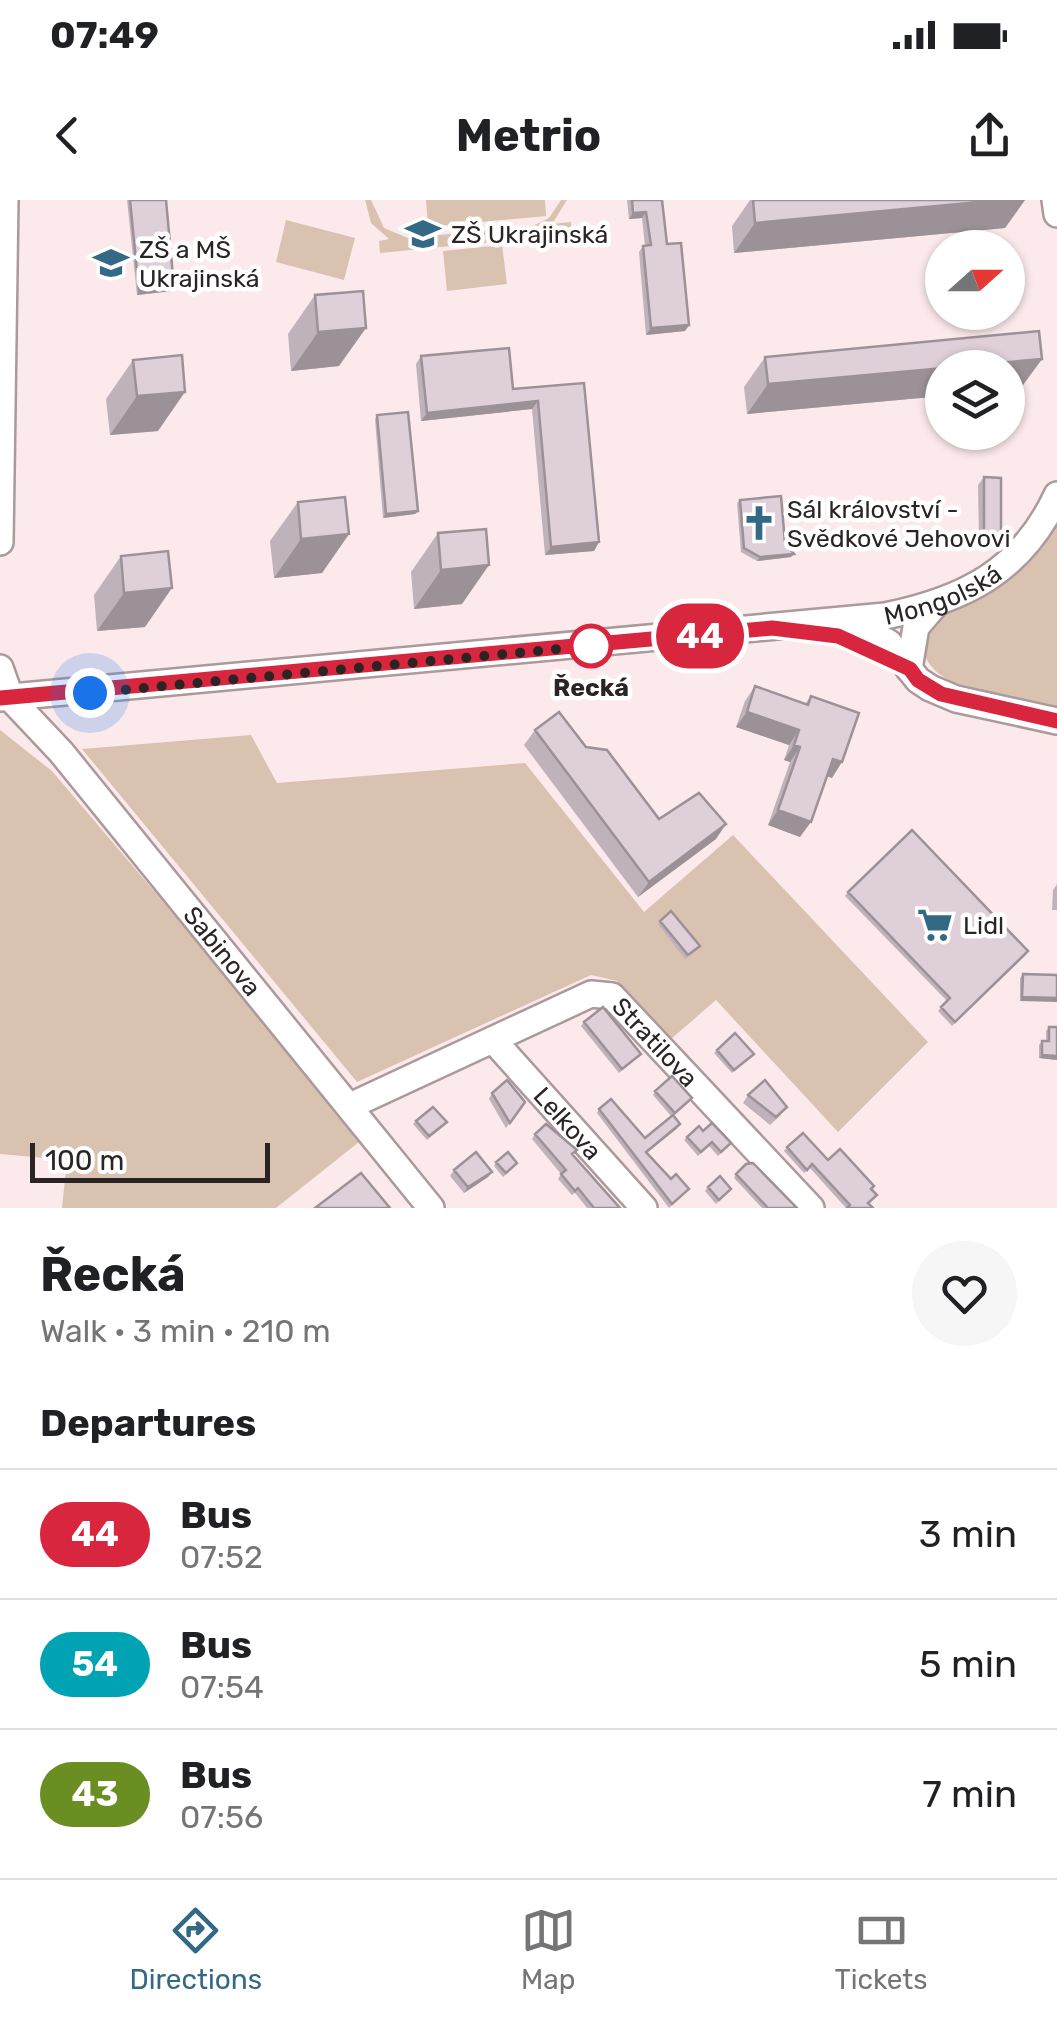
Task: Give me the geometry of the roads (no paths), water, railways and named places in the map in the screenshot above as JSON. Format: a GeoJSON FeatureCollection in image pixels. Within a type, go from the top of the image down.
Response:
{"type":"FeatureCollection","features":[{"type":"Feature","properties":{"kind":"street"},"geometry":{"type":"LineString","coordinates":[[0,542],[5,200]]}},
{"type":"Feature","properties":{"kind":"street"},"geometry":{"type":"LineString","coordinates":[[1056,200],[1057,214]]}},
{"type":"Feature","properties":{"kind":"street","name":"Mongolská"},"geometry":{"type":"LineString","coordinates":[[5,698],[772,628],[934,606],[1002,571],[1032,540],[1057,495]]}},
{"type":"Feature","properties":{"kind":"street"},"geometry":{"type":"LineString","coordinates":[[910,669],[916,627],[934,606]]}},
{"type":"Feature","properties":{"kind":"street"},"geometry":{"type":"LineString","coordinates":[[848,620],[890,643],[930,688],[956,699],[1057,721]]}},
{"type":"Feature","properties":{"kind":"street"},"geometry":{"type":"LineString","coordinates":[[772,628],[838,636],[910,669]]}},
{"type":"Feature","properties":{"kind":"street"},"geometry":{"type":"LineString","coordinates":[[0,668],[5,698]]}},
{"type":"Feature","properties":{"kind":"street","name":"Sabinova"},"geometry":{"type":"LineString","coordinates":[[5,698],[61,752],[431,1208]]}},
{"type":"Feature","properties":{"kind":"street","name":"Stratilova"},"geometry":{"type":"LineString","coordinates":[[350,1106],[591,994],[612,996],[811,1208]]}},
{"type":"Feature","properties":{"kind":"street","name":"Lelkova"},"geometry":{"type":"LineString","coordinates":[[493,1040],[644,1208]]}},
{"type":"Feature","properties":{"kind":"place","name":"ZŠ Ukrajinská"},"geometry":{"type":"Point","coordinates":[423,234]}},
{"type":"Feature","properties":{"kind":"place","name":"ZŠ a MŠ Ukrajinská"},"geometry":{"type":"Point","coordinates":[111,263]}},
{"type":"Feature","properties":{"kind":"place","name":"Sál království - Svědkové Jehovovi"},"geometry":{"type":"Point","coordinates":[759,523]}},
{"type":"Feature","properties":{"kind":"place","name":"Řecká"},"geometry":{"type":"Point","coordinates":[591,646]}},
{"type":"Feature","properties":{"kind":"place","name":"Lidl"},"geometry":{"type":"Point","coordinates":[935,925]}}]}
